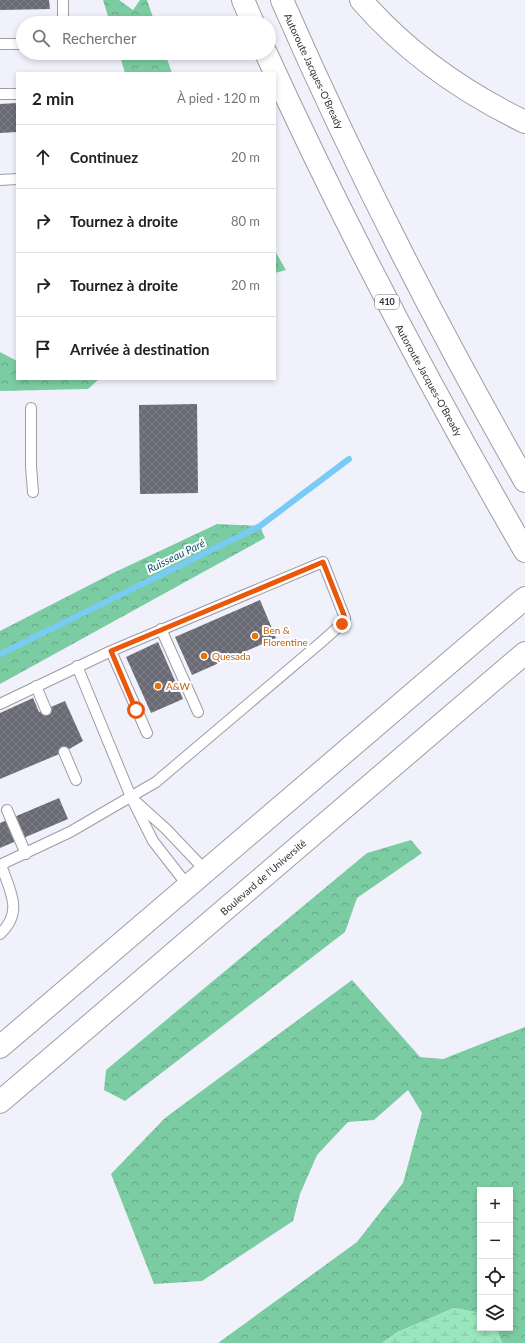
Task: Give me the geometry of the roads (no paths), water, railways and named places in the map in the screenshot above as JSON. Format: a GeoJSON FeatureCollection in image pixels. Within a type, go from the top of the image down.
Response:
{"type":"FeatureCollection","features":[{"type":"Feature","properties":{"kind":"main road"},"geometry":{"type":"LineString","coordinates":[[243,0],[250,16]]}},
{"type":"Feature","properties":{"kind":"main road","name":"Autoroute Jacques-O'Bready"},"geometry":{"type":"LineString","coordinates":[[282,0],[333,112],[396,243],[449,344],[525,481]]}},
{"type":"Feature","properties":{"kind":"main road"},"geometry":{"type":"LineString","coordinates":[[361,0],[397,37],[427,63],[471,92],[525,122]]}},
{"type":"Feature","properties":{"kind":"main road","name":"Autoroute Jacques-O'Bready"},"geometry":{"type":"LineString","coordinates":[[269,60],[275,72]]}},
{"type":"Feature","properties":{"kind":"main road","name":"Autoroute Jacques-O'Bready"},"geometry":{"type":"LineString","coordinates":[[276,74],[394,316],[427,378],[523,547]]}},
{"type":"Feature","properties":{"kind":"main road"},"geometry":{"type":"LineString","coordinates":[[0,1046],[525,598]]}},
{"type":"Feature","properties":{"kind":"main road","name":"Boulevard de l'Université"},"geometry":{"type":"LineString","coordinates":[[0,1102],[525,653]]}},
{"type":"Feature","properties":{"kind":"lane"},"geometry":{"type":"LineString","coordinates":[[63,0],[63,16]]}},
{"type":"Feature","properties":{"kind":"lane"},"geometry":{"type":"LineString","coordinates":[[0,44],[16,44]]}},
{"type":"Feature","properties":{"kind":"lane"},"geometry":{"type":"LineString","coordinates":[[0,94],[16,94]]}},
{"type":"Feature","properties":{"kind":"lane"},"geometry":{"type":"LineString","coordinates":[[0,180],[16,179]]}},
{"type":"Feature","properties":{"kind":"lane"},"geometry":{"type":"LineString","coordinates":[[31,408],[31,466],[33,492]]}},
{"type":"Feature","properties":{"kind":"lane"},"geometry":{"type":"LineString","coordinates":[[0,704],[77,666],[161,629],[323,562],[345,618],[344,622],[319,644],[162,777],[70,832],[1,865],[11,892],[14,911],[12,920],[0,934]]}},
{"type":"Feature","properties":{"kind":"lane"},"geometry":{"type":"LineString","coordinates":[[161,629],[198,712]]}},
{"type":"Feature","properties":{"kind":"lane"},"geometry":{"type":"LineString","coordinates":[[111,651],[147,733]]}},
{"type":"Feature","properties":{"kind":"lane"},"geometry":{"type":"LineString","coordinates":[[77,666],[131,796],[153,841],[188,886]]}},
{"type":"Feature","properties":{"kind":"lane"},"geometry":{"type":"LineString","coordinates":[[36,686],[46,710]]}},
{"type":"Feature","properties":{"kind":"lane"},"geometry":{"type":"LineString","coordinates":[[64,752],[76,780]]}},
{"type":"Feature","properties":{"kind":"lane"},"geometry":{"type":"LineString","coordinates":[[131,796],[166,829],[206,871]]}},
{"type":"Feature","properties":{"kind":"lane"},"geometry":{"type":"LineString","coordinates":[[7,810],[26,854]]}},
{"type":"Feature","properties":{"kind":"waterway","name":"Ruisseau Paré"},"geometry":{"type":"LineString","coordinates":[[0,654],[260,526],[349,459]]}},
{"type":"Feature","properties":{"kind":"place","name":"Ben & Florentine"},"geometry":{"type":"Point","coordinates":[255,636]}},
{"type":"Feature","properties":{"kind":"place","name":"Quesada"},"geometry":{"type":"Point","coordinates":[204,656]}},
{"type":"Feature","properties":{"kind":"place","name":"A&W"},"geometry":{"type":"Point","coordinates":[158,686]}}]}
